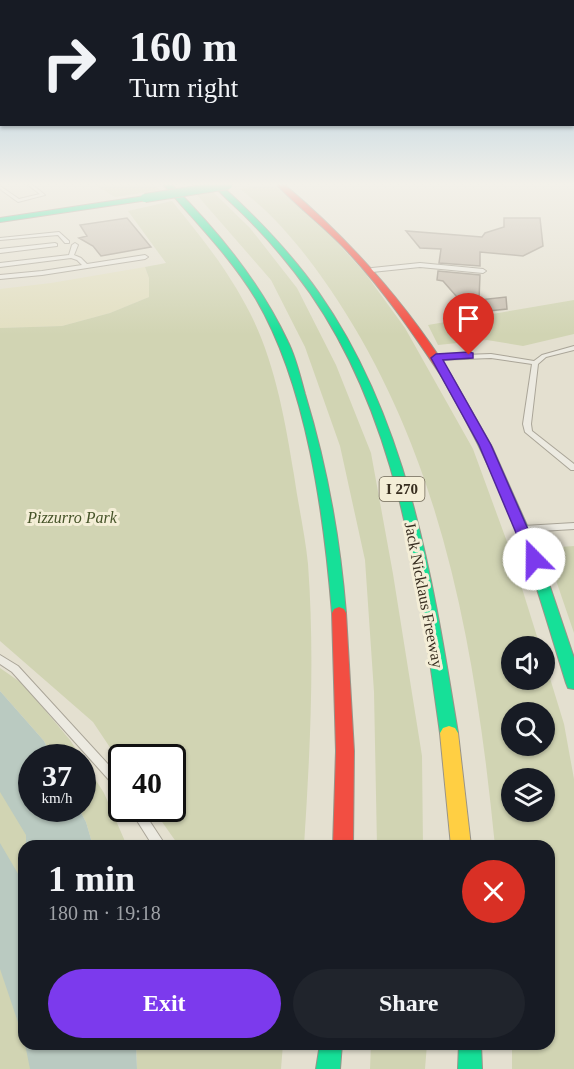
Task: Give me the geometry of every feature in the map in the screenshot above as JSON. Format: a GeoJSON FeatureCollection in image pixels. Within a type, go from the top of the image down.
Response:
{"type":"FeatureCollection","features":[{"type":"Feature","properties":{"kind":"main road"},"geometry":{"type":"LineString","coordinates":[[216,235],[239,264],[282,342],[314,437],[332,532],[343,645],[343,840]]}},
{"type":"Feature","properties":{"kind":"main road","name":"Jack Nicklaus Freeway"},"geometry":{"type":"LineString","coordinates":[[268,235],[296,266],[314,291],[351,354],[386,440],[407,507],[432,622],[460,812],[461,840]]}},
{"type":"Feature","properties":{"kind":"main road"},"geometry":{"type":"LineString","coordinates":[[339,235],[372,270],[420,332],[485,445],[522,529],[574,683]]}},
{"type":"Feature","properties":{"kind":"main road"},"geometry":{"type":"LineString","coordinates":[[328,1069],[330,1050]]}},
{"type":"Feature","properties":{"kind":"main road"},"geometry":{"type":"LineString","coordinates":[[470,1050],[470,1069]]}},
{"type":"Feature","properties":{"kind":"lane"},"geometry":{"type":"LineString","coordinates":[[0,239],[35,235]]}},
{"type":"Feature","properties":{"kind":"lane"},"geometry":{"type":"LineString","coordinates":[[0,251],[55,245],[63,237],[68,242]]}},
{"type":"Feature","properties":{"kind":"lane"},"geometry":{"type":"LineString","coordinates":[[55,245],[59,252],[79,260],[86,267]]}},
{"type":"Feature","properties":{"kind":"lane"},"geometry":{"type":"LineString","coordinates":[[71,256],[75,245]]}},
{"type":"Feature","properties":{"kind":"lane"},"geometry":{"type":"LineString","coordinates":[[0,265],[71,256]]}},
{"type":"Feature","properties":{"kind":"lane"},"geometry":{"type":"LineString","coordinates":[[0,277],[86,267],[145,257]]}},
{"type":"Feature","properties":{"kind":"lane"},"geometry":{"type":"LineString","coordinates":[[372,270],[420,265],[483,271]]}},
{"type":"Feature","properties":{"kind":"lane"},"geometry":{"type":"LineString","coordinates":[[574,348],[544,356],[535,363],[527,424],[529,432],[574,468]]}},
{"type":"Feature","properties":{"kind":"lane"},"geometry":{"type":"LineString","coordinates":[[436,358],[491,357],[535,363]]}},
{"type":"Feature","properties":{"kind":"lane"},"geometry":{"type":"LineString","coordinates":[[522,529],[574,526]]}},
{"type":"Feature","properties":{"kind":"lane"},"geometry":{"type":"LineString","coordinates":[[0,659],[15,669],[108,771]]}},
{"type":"Feature","properties":{"kind":"lane"},"geometry":{"type":"LineString","coordinates":[[144,822],[156,840]]}},
{"type":"Feature","properties":{"kind":"shaded area"},"geometry":{"type":"Polygon","coordinates":[[[145,267],[149,278],[149,297],[110,313],[62,326],[0,328],[0,289],[145,267]]]}},
{"type":"Feature","properties":{"kind":"shaded area"},"geometry":{"type":"Polygon","coordinates":[[[0,691],[46,744],[18,744],[18,822],[0,792],[0,691]]]}},
{"type":"Feature","properties":{"kind":"shaded area"},"geometry":{"type":"Polygon","coordinates":[[[18,822],[86,822],[91,840],[26,840],[26,835],[18,822]]]}},
{"type":"Feature","properties":{"kind":"shaded area"},"geometry":{"type":"Polygon","coordinates":[[[0,843],[18,874],[18,1022],[0,969],[0,843]]]}},
{"type":"Feature","properties":{"kind":"shaded area"},"geometry":{"type":"Polygon","coordinates":[[[26,1050],[136,1050],[137,1069],[30,1069],[26,1050]]]}},
{"type":"Feature","properties":{"kind":"green space","name":"Pizzurro Park"},"geometry":{"type":"Polygon","coordinates":[[[145,235],[199,235],[242,297],[259,332],[273,371],[291,454],[308,564],[311,705],[304,840],[175,840],[162,822],[186,822],[186,744],[108,744],[93,722],[0,641],[0,328],[62,326],[110,313],[149,297],[149,278],[145,267],[166,263],[145,235]]]}},
{"type":"Feature","properties":{"kind":"green space"},"geometry":{"type":"Polygon","coordinates":[[[232,235],[255,235],[297,288],[336,365],[371,453],[422,756],[423,840],[377,840],[374,692],[365,560],[340,446],[305,347],[271,280],[232,235]]]}},
{"type":"Feature","properties":{"kind":"green space"},"geometry":{"type":"Polygon","coordinates":[[[288,235],[330,235],[365,273],[405,328],[473,449],[510,550],[537,636],[501,636],[501,690],[554,690],[564,724],[574,779],[574,1069],[512,1069],[512,1050],[555,1050],[555,840],[494,840],[478,703],[465,633],[450,563],[430,495],[405,428],[375,364],[328,286],[288,235]]]}},
{"type":"Feature","properties":{"kind":"green space"},"geometry":{"type":"Polygon","coordinates":[[[574,300],[574,334],[523,346],[487,340],[438,345],[428,325],[574,300]]]}},
{"type":"Feature","properties":{"kind":"green space"},"geometry":{"type":"Polygon","coordinates":[[[574,546],[574,633],[545,548],[574,546]]]}},
{"type":"Feature","properties":{"kind":"green space"},"geometry":{"type":"Polygon","coordinates":[[[0,668],[23,684],[73,744],[46,744],[0,691],[0,668]]]}},
{"type":"Feature","properties":{"kind":"green space"},"geometry":{"type":"Polygon","coordinates":[[[0,777],[18,811],[18,822],[24,822],[34,840],[18,840],[18,1050],[31,1050],[34,1069],[0,1069],[0,777]]]}},
{"type":"Feature","properties":{"kind":"green space"},"geometry":{"type":"Polygon","coordinates":[[[96,780],[108,802],[108,822],[117,822],[124,840],[91,840],[86,822],[96,822],[96,780]]]}},
{"type":"Feature","properties":{"kind":"green space"},"geometry":{"type":"Polygon","coordinates":[[[136,1050],[283,1050],[281,1069],[137,1069],[136,1050]]]}},
{"type":"Feature","properties":{"kind":"green space"},"geometry":{"type":"Polygon","coordinates":[[[371,1050],[427,1050],[425,1069],[370,1069],[371,1050]]]}},
{"type":"Feature","properties":{"kind":"building"},"geometry":{"type":"Polygon","coordinates":[[[141,235],[151,247],[101,256],[93,246],[79,238],[141,235]]]}},
{"type":"Feature","properties":{"kind":"building"},"geometry":{"type":"Polygon","coordinates":[[[409,235],[455,235],[482,237],[484,235],[542,235],[543,246],[523,256],[480,252],[480,266],[439,263],[441,249],[420,248],[409,235]]]}},
{"type":"Feature","properties":{"kind":"building"},"geometry":{"type":"Polygon","coordinates":[[[438,271],[480,275],[479,300],[506,297],[507,309],[479,312],[478,321],[443,281],[437,280],[438,271]]]}},
{"type":"Feature","properties":{"kind":"traffic: fast"},"geometry":{"type":"LineString","coordinates":[[215,235],[260,299],[291,363],[321,478],[334,559],[339,613]]}},
{"type":"Feature","properties":{"kind":"traffic: fast"},"geometry":{"type":"LineString","coordinates":[[267,235],[303,277],[327,312],[354,360],[376,410],[395,462],[422,570],[449,733]]}},
{"type":"Feature","properties":{"kind":"traffic: fast"},"geometry":{"type":"LineString","coordinates":[[446,375],[486,447],[520,523],[544,588],[574,683]]}},
{"type":"Feature","properties":{"kind":"traffic: fast"},"geometry":{"type":"LineString","coordinates":[[328,1069],[330,1050]]}},
{"type":"Feature","properties":{"kind":"traffic: fast"},"geometry":{"type":"LineString","coordinates":[[470,1050],[470,1069]]}},
{"type":"Feature","properties":{"kind":"traffic: slow"},"geometry":{"type":"LineString","coordinates":[[449,733],[460,840]]}},
{"type":"Feature","properties":{"kind":"traffic: jam"},"geometry":{"type":"LineString","coordinates":[[336,235],[392,297],[446,375]]}},
{"type":"Feature","properties":{"kind":"traffic: jam"},"geometry":{"type":"LineString","coordinates":[[339,613],[345,751],[343,840]]}},
{"type":"Feature","properties":{"kind":"route"},"geometry":{"type":"LineString","coordinates":[[469,355],[436,358],[485,445],[507,491],[534,559]]}}]}
